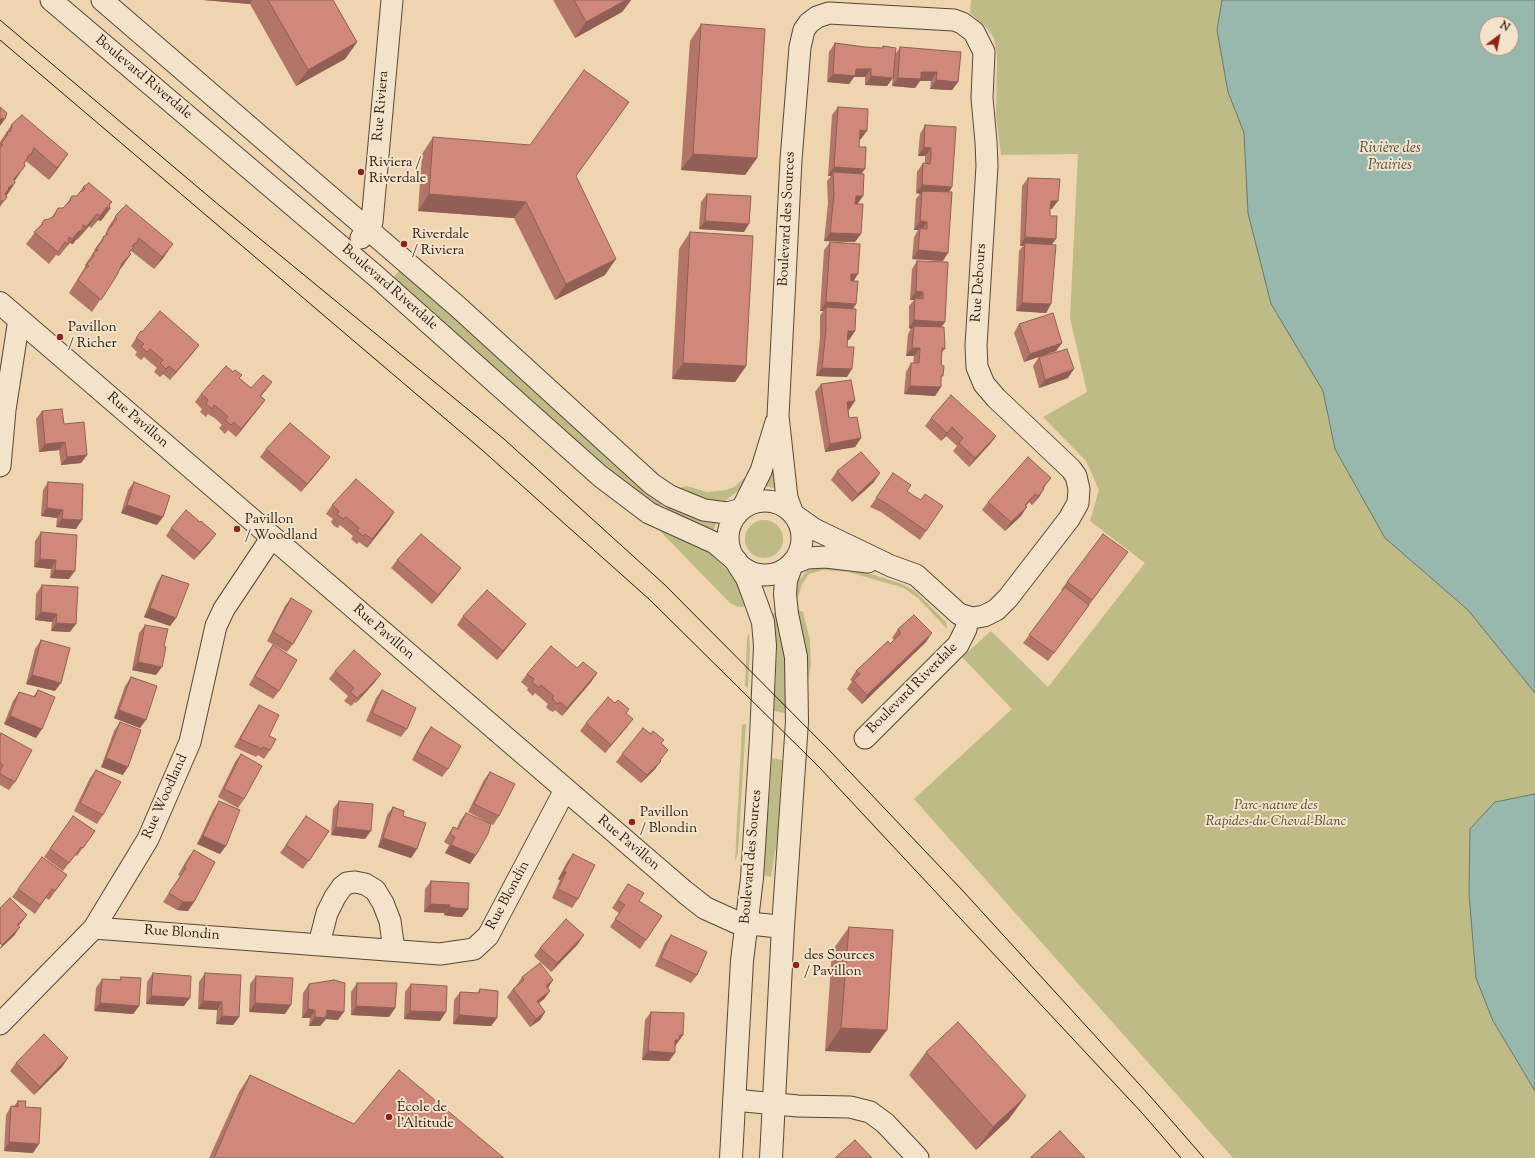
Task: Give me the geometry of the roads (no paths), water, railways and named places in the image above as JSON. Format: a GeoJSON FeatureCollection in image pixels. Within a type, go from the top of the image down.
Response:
{"type":"FeatureCollection","features":[{"type":"Feature","properties":{"kind":"street","name":"Boulevard Riverdale"},"geometry":{"type":"LineString","coordinates":[[51,0],[349,253],[584,462],[617,489],[657,518],[715,543],[736,561]]}},
{"type":"Feature","properties":{"kind":"street"},"geometry":{"type":"LineString","coordinates":[[102,0],[457,306],[652,484],[670,496],[704,510],[727,513],[742,509],[756,501],[772,501],[783,506],[814,529],[891,566],[920,578],[953,610],[968,617]]}},
{"type":"Feature","properties":{"kind":"street","name":"Rue Riviera"},"geometry":{"type":"LineString","coordinates":[[349,253],[372,222],[392,0]]}},
{"type":"Feature","properties":{"kind":"street","name":"Rue Debours"},"geometry":{"type":"LineString","coordinates":[[809,23],[817,17],[829,13],[954,20],[962,23],[974,32],[984,52],[982,98],[987,166],[976,346],[977,367],[984,384],[996,398],[1071,469],[1078,482],[1079,497],[1069,519],[1002,605],[984,616],[968,617]]}},
{"type":"Feature","properties":{"kind":"street","name":"Boulevard des Sources"},"geometry":{"type":"LineString","coordinates":[[793,514],[787,498],[778,416],[791,160],[800,47],[804,30],[809,23]]}},
{"type":"Feature","properties":{"kind":"street","name":"Rue Pavillon"},"geometry":{"type":"LineString","coordinates":[[0,303],[697,902],[714,913],[736,922],[783,927]]}},
{"type":"Feature","properties":{"kind":"street"},"geometry":{"type":"LineString","coordinates":[[0,466],[4,410],[19,319]]}},
{"type":"Feature","properties":{"kind":"street","name":"Boulevard des Sources"},"geometry":{"type":"LineString","coordinates":[[742,509],[761,470],[778,416]]}},
{"type":"Feature","properties":{"kind":"street"},"geometry":{"type":"LineString","coordinates":[[742,509],[732,520],[728,531],[728,545],[736,561],[753,574],[766,576],[778,573],[792,564],[808,558],[826,557],[891,566]]}},
{"type":"Feature","properties":{"kind":"street"},"geometry":{"type":"LineString","coordinates":[[771,1158],[783,927],[798,708],[796,657],[787,614],[785,594],[786,580],[792,564],[798,554],[802,539],[799,525],[793,514]]}},
{"type":"Feature","properties":{"kind":"street","name":"Rue Woodland"},"geometry":{"type":"LineString","coordinates":[[0,1024],[94,928],[148,839],[190,742],[216,626],[224,609],[272,537]]}},
{"type":"Feature","properties":{"kind":"street","name":"Boulevard des Sources"},"geometry":{"type":"LineString","coordinates":[[731,1158],[742,961],[752,878],[765,646],[763,622],[757,603],[747,578],[736,561]]}},
{"type":"Feature","properties":{"kind":"street","name":"Boulevard Riverdale"},"geometry":{"type":"LineString","coordinates":[[865,738],[958,645],[966,629],[968,617]]}},
{"type":"Feature","properties":{"kind":"street","name":"Rue Blondin"},"geometry":{"type":"LineString","coordinates":[[94,928],[440,954],[462,952],[474,949],[488,936],[565,790]]}},
{"type":"Feature","properties":{"kind":"street"},"geometry":{"type":"LineString","coordinates":[[318,944],[327,913],[335,896],[347,883],[355,882],[365,884],[375,890],[383,903],[390,920],[394,950]]}},
{"type":"Feature","properties":{"kind":"street"},"geometry":{"type":"LineString","coordinates":[[734,1100],[798,1106],[850,1107],[870,1112],[885,1123],[918,1158]]}},
{"type":"Feature","properties":{"kind":"water","name":"Rivière des Prairies"},"geometry":{"type":"Polygon","coordinates":[[[1222,0],[1535,0],[1535,693],[1468,610],[1385,538],[1335,449],[1323,391],[1271,304],[1248,213],[1244,133],[1228,92],[1217,30],[1222,0]]]}},
{"type":"Feature","properties":{"kind":"water"},"geometry":{"type":"Polygon","coordinates":[[[1535,794],[1535,1091],[1493,1021],[1476,978],[1469,894],[1470,829],[1495,802],[1535,794]]]}},
{"type":"Feature","properties":{"kind":"tram line"},"geometry":{"type":"LineString","coordinates":[[0,20],[220,206],[504,439],[665,585],[830,751],[963,891],[1150,1096],[1204,1158]]}},
{"type":"Feature","properties":{"kind":"tram line"},"geometry":{"type":"LineString","coordinates":[[0,40],[482,450],[650,600],[819,767],[1143,1114],[1181,1158]]}},
{"type":"Feature","properties":{"kind":"place","name":"Riviera / Riverdale"},"geometry":{"type":"Point","coordinates":[361,172]}},
{"type":"Feature","properties":{"kind":"place","name":"Riverdale / Riviera"},"geometry":{"type":"Point","coordinates":[404,244]}},
{"type":"Feature","properties":{"kind":"place","name":"Pavillon / Richer"},"geometry":{"type":"Point","coordinates":[60,337]}},
{"type":"Feature","properties":{"kind":"place","name":"Pavillon / Woodland"},"geometry":{"type":"Point","coordinates":[237,529]}},
{"type":"Feature","properties":{"kind":"place","name":"Pavillon / Blondin"},"geometry":{"type":"Point","coordinates":[632,822]}},
{"type":"Feature","properties":{"kind":"place","name":"des Sources / Pavillon"},"geometry":{"type":"Point","coordinates":[796,965]}},
{"type":"Feature","properties":{"kind":"place","name":"École de l'Altitude"},"geometry":{"type":"Point","coordinates":[389,1117]}},
{"type":"Feature","properties":{"kind":"park label","name":"Parc-nature des Rapides-du-Cheval-Blanc"},"geometry":{"type":"Point","coordinates":[1276,816]}}]}
